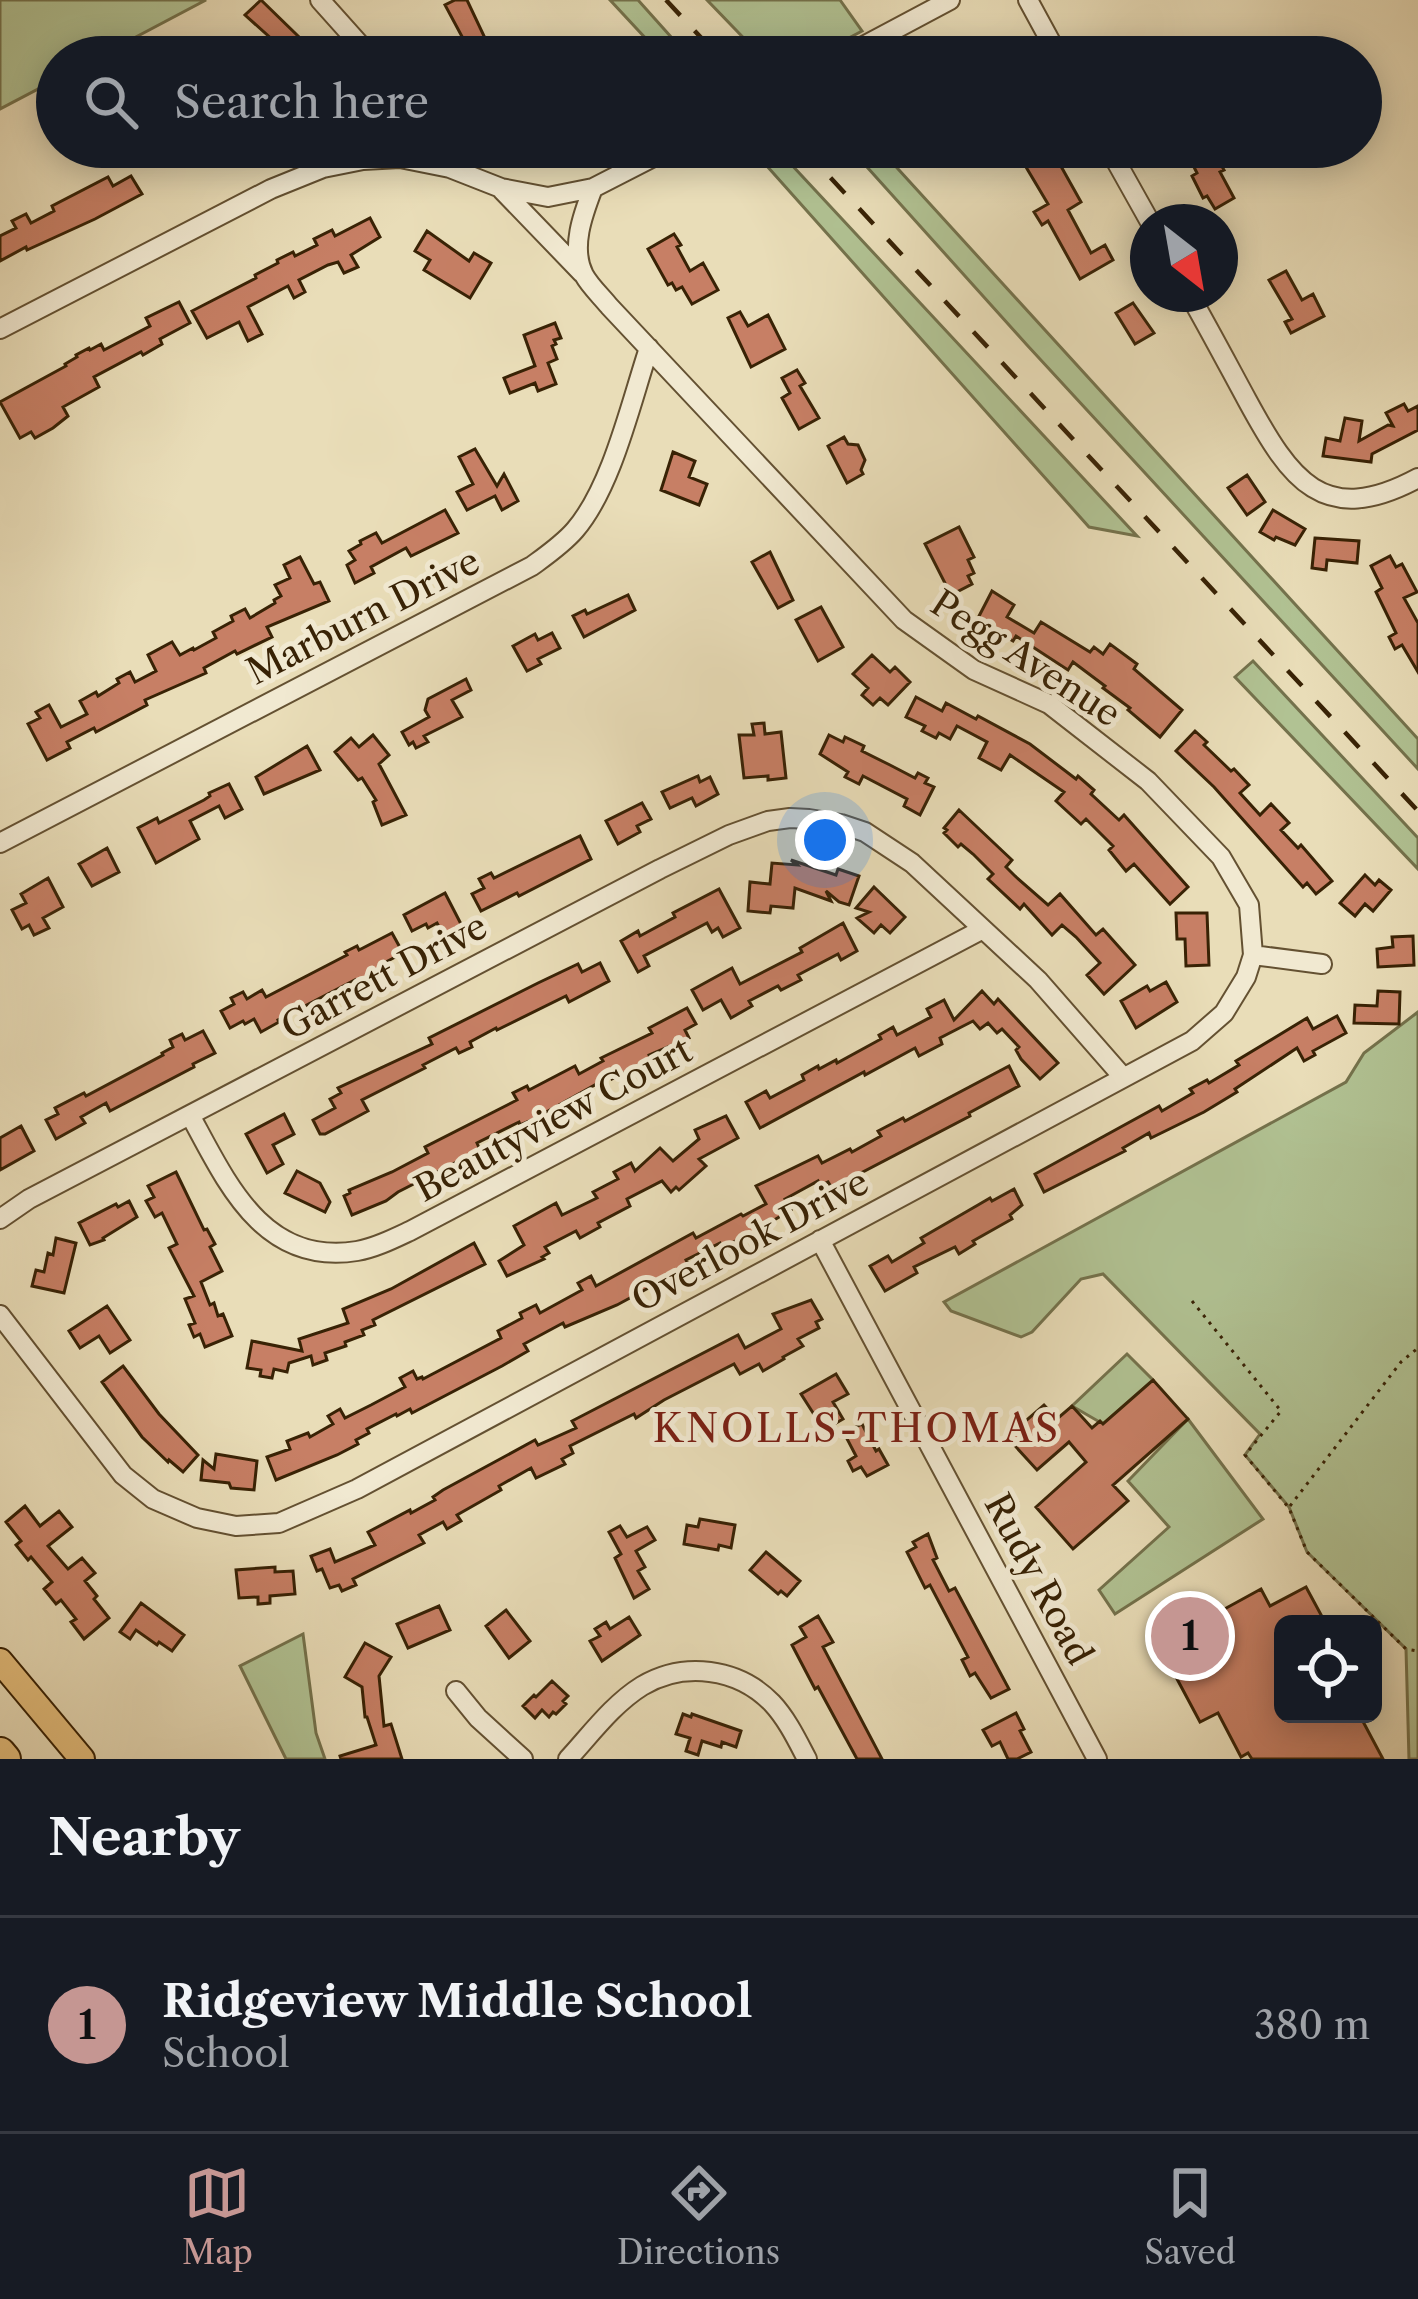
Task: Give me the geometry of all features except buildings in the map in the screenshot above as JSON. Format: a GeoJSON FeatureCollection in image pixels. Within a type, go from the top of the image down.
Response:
{"type":"FeatureCollection","features":[{"type":"Feature","properties":{"kind":"main road"},"geometry":{"type":"LineString","coordinates":[[1,1663],[82,1759]]}},
{"type":"Feature","properties":{"kind":"street"},"geometry":{"type":"LineString","coordinates":[[320,0],[352,36]]}},
{"type":"Feature","properties":{"kind":"street"},"geometry":{"type":"LineString","coordinates":[[882,36],[950,0]]}},
{"type":"Feature","properties":{"kind":"street"},"geometry":{"type":"LineString","coordinates":[[1028,0],[1048,36]]}},
{"type":"Feature","properties":{"kind":"street"},"geometry":{"type":"LineString","coordinates":[[0,329],[271,189],[323,168]]}},
{"type":"Feature","properties":{"kind":"street"},"geometry":{"type":"LineString","coordinates":[[445,168],[501,188],[548,197],[593,188],[632,168]]}},
{"type":"Feature","properties":{"kind":"street"},"geometry":{"type":"LineString","coordinates":[[1120,168],[1140,204]]}},
{"type":"Feature","properties":{"kind":"street","name":"Pegg Avenue"},"geometry":{"type":"LineString","coordinates":[[501,188],[904,620],[974,670],[1049,704],[1148,781],[1221,856],[1249,905],[1253,955]]}},
{"type":"Feature","properties":{"kind":"street"},"geometry":{"type":"LineString","coordinates":[[582,273],[578,244],[593,188]]}},
{"type":"Feature","properties":{"kind":"street"},"geometry":{"type":"LineString","coordinates":[[1200,312],[1263,430],[1287,468],[1305,484],[1348,500],[1413,481],[1418,502]]}},
{"type":"Feature","properties":{"kind":"street","name":"Marburn Drive"},"geometry":{"type":"LineString","coordinates":[[0,842],[532,566],[560,545],[587,514],[602,485],[649,348]]}},
{"type":"Feature","properties":{"kind":"street","name":"Garrett Drive"},"geometry":{"type":"LineString","coordinates":[[0,1219],[190,1114],[729,835],[768,821],[809,819],[865,832],[912,863],[983,929]]}},
{"type":"Feature","properties":{"kind":"street"},"geometry":{"type":"LineString","coordinates":[[983,929],[1038,980],[1123,1077]]}},
{"type":"Feature","properties":{"kind":"street","name":"Beautyview Court"},"geometry":{"type":"LineString","coordinates":[[190,1114],[232,1192],[254,1219],[301,1247],[320,1252],[357,1251],[410,1232],[983,929]]}},
{"type":"Feature","properties":{"kind":"street"},"geometry":{"type":"LineString","coordinates":[[1253,955],[1322,964]]}},
{"type":"Feature","properties":{"kind":"street","name":"Overlook Drive"},"geometry":{"type":"LineString","coordinates":[[0,1315],[123,1475],[153,1499],[197,1518],[236,1526],[280,1522],[357,1489],[1192,1041],[1224,1013],[1253,955]]}},
{"type":"Feature","properties":{"kind":"street","name":"Rudy Road"},"geometry":{"type":"LineString","coordinates":[[820,1240],[1097,1759]]}},
{"type":"Feature","properties":{"kind":"street"},"geometry":{"type":"LineString","coordinates":[[568,1759],[644,1685],[670,1674],[704,1670],[737,1678],[769,1700],[807,1759]]}},
{"type":"Feature","properties":{"kind":"street"},"geometry":{"type":"LineString","coordinates":[[455,1691],[523,1759]]}},
{"type":"Feature","properties":{"kind":"path"},"geometry":{"type":"LineString","coordinates":[[1192,1301],[1281,1411],[1245,1455],[1289,1508],[1307,1552],[1406,1649],[1418,1652]]}},
{"type":"Feature","properties":{"kind":"path"},"geometry":{"type":"LineString","coordinates":[[1289,1508],[1401,1362],[1418,1348]]}},
{"type":"Feature","properties":{"kind":"green space"},"geometry":{"type":"Polygon","coordinates":[[[0,0],[206,0],[138,36],[36,36],[36,90],[0,109],[0,0]]]}},
{"type":"Feature","properties":{"kind":"green space"},"geometry":{"type":"Polygon","coordinates":[[[610,0],[638,0],[670,36],[643,36],[610,0]]]}},
{"type":"Feature","properties":{"kind":"green space"},"geometry":{"type":"Polygon","coordinates":[[[707,0],[840,0],[862,31],[853,36],[742,36],[707,0]]]}},
{"type":"Feature","properties":{"kind":"green space"},"geometry":{"type":"Polygon","coordinates":[[[769,168],[795,168],[1137,536],[1089,527],[769,168]]]}},
{"type":"Feature","properties":{"kind":"green space"},"geometry":{"type":"Polygon","coordinates":[[[868,168],[897,168],[1418,739],[1418,769],[868,168]]]}},
{"type":"Feature","properties":{"kind":"green space"},"geometry":{"type":"Polygon","coordinates":[[[1253,661],[1418,838],[1418,869],[1235,677],[1253,661]]]}},
{"type":"Feature","properties":{"kind":"green space"},"geometry":{"type":"Polygon","coordinates":[[[1418,1012],[1418,1759],[1409,1759],[1406,1649],[1382,1625],[1382,1615],[1371,1615],[1307,1552],[1289,1507],[1245,1455],[1260,1434],[1103,1274],[1081,1279],[1032,1332],[1021,1337],[951,1311],[944,1302],[1346,1082],[1364,1053],[1418,1012]]]}},
{"type":"Feature","properties":{"kind":"green space"},"geometry":{"type":"Polygon","coordinates":[[[1127,1354],[1153,1380],[1103,1424],[1072,1406],[1127,1354]]]}},
{"type":"Feature","properties":{"kind":"green space"},"geometry":{"type":"Polygon","coordinates":[[[1188,1419],[1263,1519],[1115,1614],[1099,1590],[1169,1527],[1128,1481],[1188,1419]]]}},
{"type":"Feature","properties":{"kind":"green space"},"geometry":{"type":"Polygon","coordinates":[[[303,1634],[316,1733],[325,1759],[286,1759],[240,1666],[303,1634]]]}},
{"type":"Feature","properties":{"kind":"railway"},"geometry":{"type":"LineString","coordinates":[[666,0],[699,36]]}},
{"type":"Feature","properties":{"kind":"railway"},"geometry":{"type":"LineString","coordinates":[[821,168],[1418,811]]}},
{"type":"Feature","properties":{"kind":"place","name":"Ridgeview Middle School"},"geometry":{"type":"Point","coordinates":[1190,1636]}},
{"type":"Feature","properties":{"kind":"district","name":"KNOLLS-THOMAS"},"geometry":{"type":"Point","coordinates":[857,1428]}}]}
